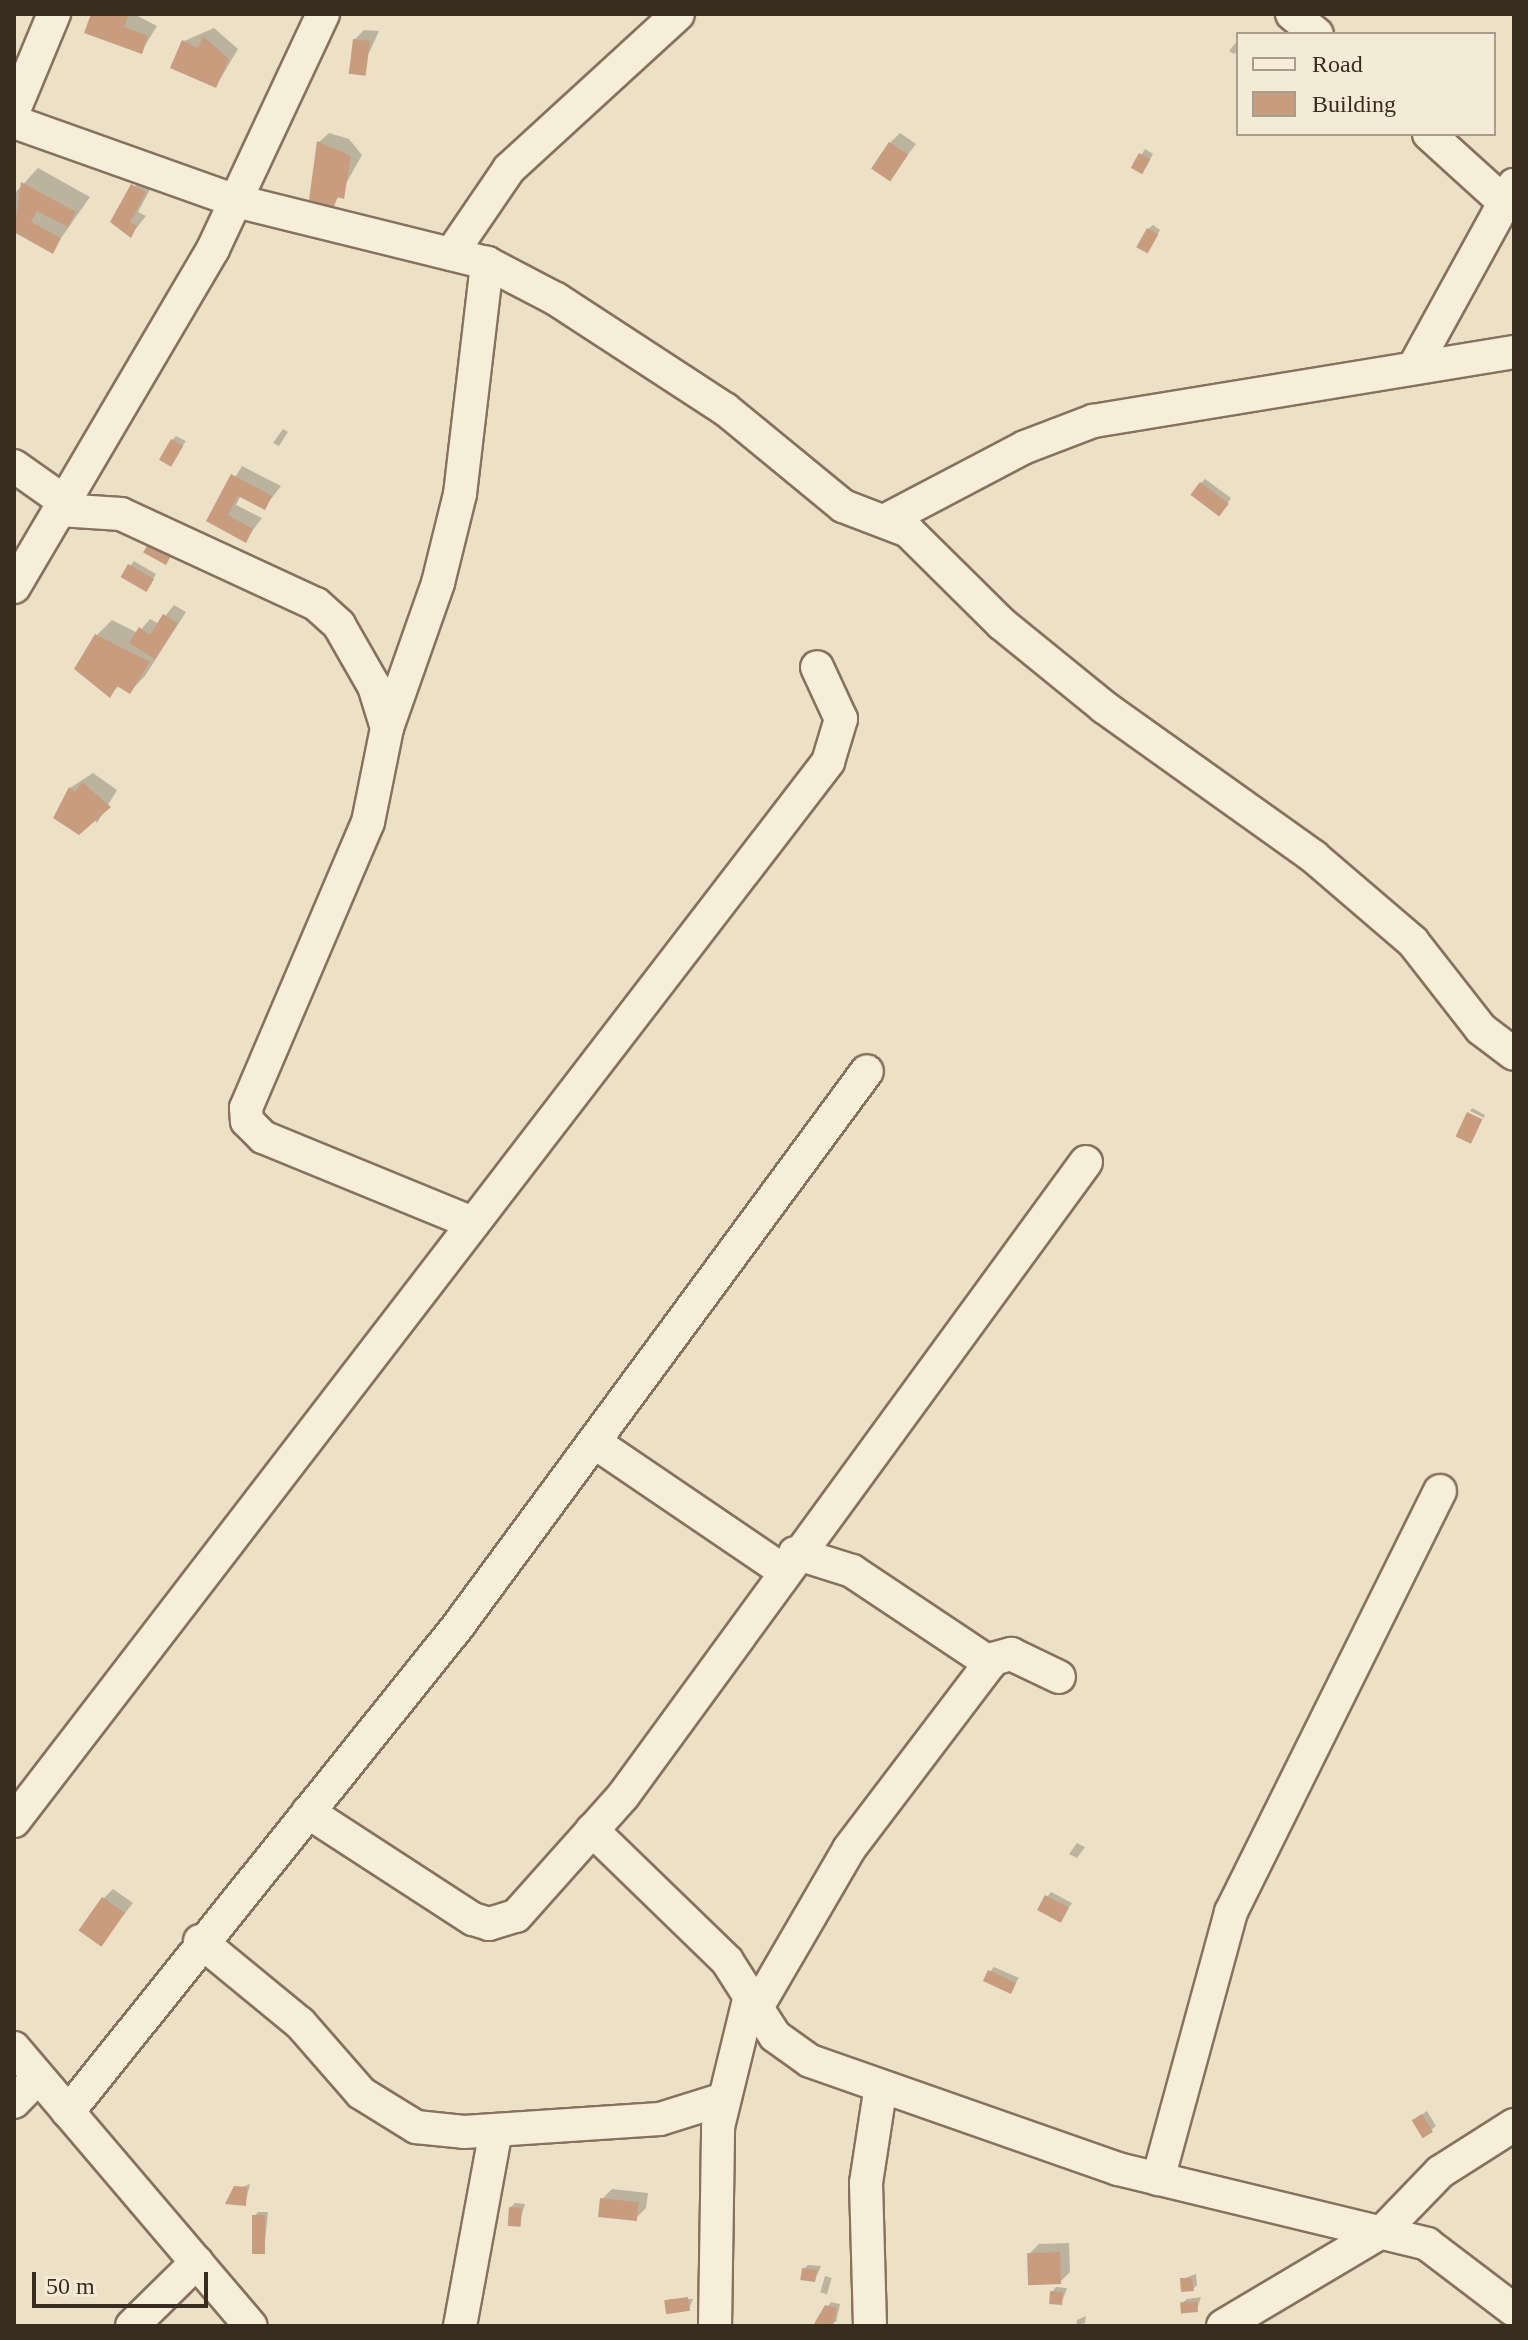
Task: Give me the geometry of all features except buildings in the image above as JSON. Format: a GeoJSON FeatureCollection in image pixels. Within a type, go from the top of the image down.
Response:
{"type":"FeatureCollection","features":[{"type":"Feature","properties":{"kind":"street"},"geometry":{"type":"LineString","coordinates":[[14,110],[54,14]]}},
{"type":"Feature","properties":{"kind":"street"},"geometry":{"type":"LineString","coordinates":[[14,587],[141,379],[236,201],[323,14]]}},
{"type":"Feature","properties":{"kind":"street"},"geometry":{"type":"LineString","coordinates":[[451,254],[509,169],[678,14]]}},
{"type":"Feature","properties":{"kind":"street"},"geometry":{"type":"LineString","coordinates":[[1292,14],[1314,32]]}},
{"type":"Feature","properties":{"kind":"street"},"geometry":{"type":"LineString","coordinates":[[14,122],[236,201],[487,263],[725,409],[843,506],[888,519],[1149,743],[1314,857],[1413,942],[1481,1029],[1514,1054]]}},
{"type":"Feature","properties":{"kind":"street"},"geometry":{"type":"LineString","coordinates":[[1414,367],[1509,194],[1432,136]]}},
{"type":"Feature","properties":{"kind":"street"},"geometry":{"type":"LineString","coordinates":[[473,1223],[263,1137],[247,1121],[246,1108],[368,822],[387,728],[438,583],[460,494],[487,263]]}},
{"type":"Feature","properties":{"kind":"street"},"geometry":{"type":"LineString","coordinates":[[888,519],[1025,447],[1093,421],[1514,352]]}},
{"type":"Feature","properties":{"kind":"street"},"geometry":{"type":"LineString","coordinates":[[14,466],[62,506],[121,514],[329,612],[374,686],[387,728]]}},
{"type":"Feature","properties":{"kind":"street"},"geometry":{"type":"LineString","coordinates":[[14,1821],[473,1223],[649,1003],[828,762],[841,719],[817,667]]}},
{"type":"Feature","properties":{"kind":"street"},"geometry":{"type":"LineString","coordinates":[[68,2112],[200,1941],[308,1812],[597,1444],[867,1071]]}},
{"type":"Feature","properties":{"kind":"street"},"geometry":{"type":"LineString","coordinates":[[308,1812],[489,1924],[516,1916],[592,1830],[1086,1162]]}},
{"type":"Feature","properties":{"kind":"street"},"geometry":{"type":"LineString","coordinates":[[597,1444],[790,1562],[852,1571],[990,1663]]}},
{"type":"Feature","properties":{"kind":"street"},"geometry":{"type":"LineString","coordinates":[[1158,2179],[1231,1912],[1440,1491]]}},
{"type":"Feature","properties":{"kind":"street"},"geometry":{"type":"LineString","coordinates":[[715,2326],[717,2142],[724,2099],[753,2003],[849,1849],[990,1663],[1011,1654],[1059,1677]]}},
{"type":"Feature","properties":{"kind":"street"},"geometry":{"type":"LineString","coordinates":[[592,1830],[727,1961],[775,2036],[810,2061],[880,2091],[1158,2179],[1383,2231],[1457,2261],[1514,2310]]}},
{"type":"Feature","properties":{"kind":"street"},"geometry":{"type":"LineString","coordinates":[[200,1941],[300,2023],[393,2119],[496,2130],[660,2119],[724,2099]]}},
{"type":"Feature","properties":{"kind":"street"},"geometry":{"type":"LineString","coordinates":[[14,2048],[36,2079],[68,2112],[251,2326]]}},
{"type":"Feature","properties":{"kind":"street"},"geometry":{"type":"LineString","coordinates":[[14,2102],[36,2079]]}},
{"type":"Feature","properties":{"kind":"street"},"geometry":{"type":"LineString","coordinates":[[870,2326],[866,2183],[880,2091]]}},
{"type":"Feature","properties":{"kind":"street"},"geometry":{"type":"LineString","coordinates":[[1223,2326],[1383,2231],[1440,2172],[1514,2125]]}},
{"type":"Feature","properties":{"kind":"street"},"geometry":{"type":"LineString","coordinates":[[460,2326],[496,2130]]}},
{"type":"Feature","properties":{"kind":"street"},"geometry":{"type":"LineString","coordinates":[[132,2326],[197,2262]]}}]}
